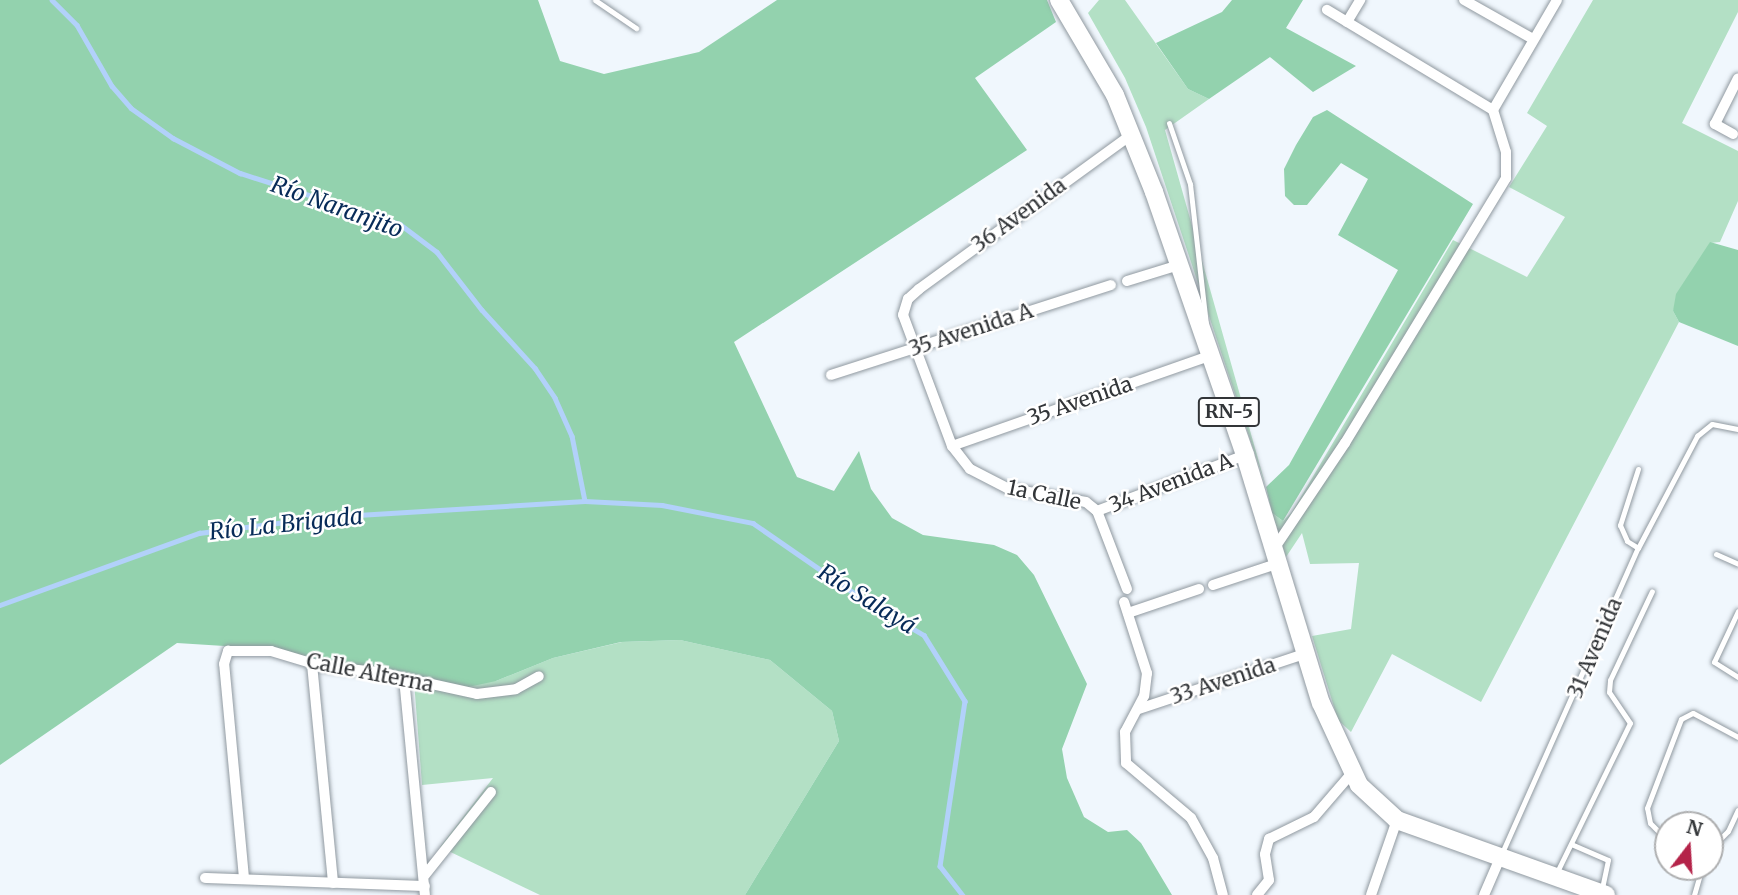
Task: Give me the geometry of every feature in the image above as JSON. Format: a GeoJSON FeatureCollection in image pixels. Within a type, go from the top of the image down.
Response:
{"type":"FeatureCollection","features":[{"type":"Feature","properties":{"kind":"main road","name":"RN-5"},"geometry":{"type":"LineString","coordinates":[[1059,0],[1115,95],[1131,135],[1245,455],[1330,727],[1352,773],[1370,800],[1397,820],[1603,894]]}},
{"type":"Feature","properties":{"kind":"street"},"geometry":{"type":"LineString","coordinates":[[1347,22],[1360,0]]}},
{"type":"Feature","properties":{"kind":"street"},"geometry":{"type":"LineString","coordinates":[[1464,0],[1533,39]]}},
{"type":"Feature","properties":{"kind":"street"},"geometry":{"type":"LineString","coordinates":[[1493,110],[1557,0]]}},
{"type":"Feature","properties":{"kind":"street"},"geometry":{"type":"LineString","coordinates":[[1213,585],[1277,556],[1506,178],[1506,152],[1493,110],[1327,10]]}},
{"type":"Feature","properties":{"kind":"street"},"geometry":{"type":"LineString","coordinates":[[1733,134],[1715,124],[1738,78]]}},
{"type":"Feature","properties":{"kind":"street","name":"36 Avenida"},"geometry":{"type":"LineString","coordinates":[[908,299],[1131,135]]}},
{"type":"Feature","properties":{"kind":"street"},"geometry":{"type":"LineString","coordinates":[[1127,281],[1176,266]]}},
{"type":"Feature","properties":{"kind":"street","name":"35 Avenida A"},"geometry":{"type":"LineString","coordinates":[[831,375],[1111,285]]}},
{"type":"Feature","properties":{"kind":"street","name":"1a Calle"},"geometry":{"type":"LineString","coordinates":[[908,299],[903,314],[952,446],[983,480],[1007,488],[1077,499],[1097,511],[1128,590]]}},
{"type":"Feature","properties":{"kind":"street","name":"35 Avenida"},"geometry":{"type":"LineString","coordinates":[[952,446],[1209,356]]}},
{"type":"Feature","properties":{"kind":"street","name":"34 Avenida A"},"geometry":{"type":"LineString","coordinates":[[1097,511],[1245,455]]}},
{"type":"Feature","properties":{"kind":"street"},"geometry":{"type":"LineString","coordinates":[[1128,613],[1199,589]]}},
{"type":"Feature","properties":{"kind":"street"},"geometry":{"type":"LineString","coordinates":[[1124,602],[1147,673],[1139,709],[1125,732],[1126,763],[1191,818],[1213,858],[1223,895]]}},
{"type":"Feature","properties":{"kind":"street","name":"Calle Alterna"},"geometry":{"type":"LineString","coordinates":[[244,878],[226,680],[225,656],[234,648],[271,651],[312,664],[404,677],[489,695],[516,690],[539,676]]}},
{"type":"Feature","properties":{"kind":"street","name":"33 Avenida"},"geometry":{"type":"LineString","coordinates":[[1139,709],[1307,653]]}},
{"type":"Feature","properties":{"kind":"street"},"geometry":{"type":"LineString","coordinates":[[312,664],[333,883]]}},
{"type":"Feature","properties":{"kind":"street"},"geometry":{"type":"LineString","coordinates":[[404,677],[425,885]]}},
{"type":"Feature","properties":{"kind":"street"},"geometry":{"type":"LineString","coordinates":[[1257,895],[1269,880],[1265,854],[1269,839],[1314,817],[1352,773]]}},
{"type":"Feature","properties":{"kind":"street"},"geometry":{"type":"LineString","coordinates":[[425,885],[491,792]]}},
{"type":"Feature","properties":{"kind":"street"},"geometry":{"type":"LineString","coordinates":[[1371,895],[1397,820]]}},
{"type":"Feature","properties":{"kind":"street","name":"31 Avenida"},"geometry":{"type":"LineString","coordinates":[[1484,895],[1500,858]]}},
{"type":"Feature","properties":{"kind":"street"},"geometry":{"type":"LineString","coordinates":[[205,878],[425,885]]}},
{"type":"Feature","properties":{"kind":"lane"},"geometry":{"type":"LineString","coordinates":[[595,0],[636,28]]}},
{"type":"Feature","properties":{"kind":"lane"},"geometry":{"type":"LineString","coordinates":[[1169,123],[1190,184],[1208,316],[1203,338]]}},
{"type":"Feature","properties":{"kind":"lane","name":"31 Avenida"},"geometry":{"type":"LineString","coordinates":[[1500,858],[1638,548],[1697,436],[1712,424],[1738,429]]}},
{"type":"Feature","properties":{"kind":"lane"},"geometry":{"type":"LineString","coordinates":[[1638,469],[1620,525],[1627,541],[1638,548]]}},
{"type":"Feature","properties":{"kind":"lane"},"geometry":{"type":"LineString","coordinates":[[1716,554],[1738,564]]}},
{"type":"Feature","properties":{"kind":"lane"},"geometry":{"type":"LineString","coordinates":[[1555,877],[1630,723],[1609,692],[1610,680],[1652,591]]}},
{"type":"Feature","properties":{"kind":"lane"},"geometry":{"type":"LineString","coordinates":[[1738,611],[1714,662],[1738,677]]}},
{"type":"Feature","properties":{"kind":"lane"},"geometry":{"type":"LineString","coordinates":[[1654,827],[1650,823],[1647,808],[1681,719],[1692,713],[1738,737]]}},
{"type":"Feature","properties":{"kind":"lane"},"geometry":{"type":"LineString","coordinates":[[1724,835],[1738,810]]}},
{"type":"Feature","properties":{"kind":"lane"},"geometry":{"type":"LineString","coordinates":[[1571,844],[1608,860],[1603,894]]}},
{"type":"Feature","properties":{"kind":"green space"},"geometry":{"type":"Polygon","coordinates":[[[0,0],[538,0],[560,61],[604,74],[699,52],[777,0],[1047,0],[1056,22],[975,78],[1027,150],[734,342],[797,477],[834,491],[859,451],[871,489],[892,518],[923,535],[994,545],[1017,555],[1034,575],[1087,684],[1062,749],[1067,778],[1084,817],[1108,832],[1127,830],[1141,843],[1172,895],[745,895],[839,741],[832,711],[770,660],[680,640],[621,642],[553,658],[496,681],[445,692],[270,649],[177,643],[0,765],[0,0]]]}},
{"type":"Feature","properties":{"kind":"green space"},"geometry":{"type":"Polygon","coordinates":[[[1099,0],[1125,0],[1188,89],[1209,99],[1165,130],[1266,487],[1146,127],[1125,78],[1088,13],[1099,0]]]}},
{"type":"Feature","properties":{"kind":"green space"},"geometry":{"type":"Polygon","coordinates":[[[1232,0],[1303,0],[1286,28],[1356,66],[1313,92],[1270,57],[1209,99],[1188,89],[1156,43],[1222,12],[1232,0]]]}},
{"type":"Feature","properties":{"kind":"green space"},"geometry":{"type":"Polygon","coordinates":[[[1593,0],[1738,0],[1738,12],[1682,123],[1738,151],[1738,201],[1720,242],[1710,243],[1673,311],[1679,322],[1481,702],[1392,654],[1351,732],[1338,720],[1312,636],[1351,629],[1359,563],[1310,564],[1302,533],[1286,557],[1272,513],[1283,521],[1292,512],[1453,240],[1527,277],[1565,217],[1509,187],[1547,126],[1527,113],[1593,0]]]}},
{"type":"Feature","properties":{"kind":"green space"},"geometry":{"type":"Polygon","coordinates":[[[1327,110],[1473,204],[1283,521],[1272,513],[1266,487],[1289,465],[1398,270],[1338,235],[1368,179],[1341,163],[1307,205],[1294,205],[1285,196],[1284,169],[1313,117],[1327,110]]]}},
{"type":"Feature","properties":{"kind":"green space"},"geometry":{"type":"Polygon","coordinates":[[[1710,242],[1738,250],[1738,346],[1679,322],[1673,311],[1676,294],[1710,242]]]}},
{"type":"Feature","properties":{"kind":"green space"},"geometry":{"type":"Polygon","coordinates":[[[680,640],[770,660],[832,711],[839,741],[745,895],[540,895],[440,847],[493,778],[422,785],[414,681],[496,681],[553,658],[622,642],[680,640]]]}},
{"type":"Feature","properties":{"kind":"waterway","name":"Río Naranjito"},"geometry":{"type":"LineString","coordinates":[[52,0],[77,25],[112,86],[131,108],[173,138],[240,173],[400,224],[437,252],[482,310],[535,368],[555,398],[572,436],[585,501]]}},
{"type":"Feature","properties":{"kind":"waterway","name":"Río Salayá"},"geometry":{"type":"LineString","coordinates":[[0,605],[199,533],[325,517],[585,501],[662,505],[753,523],[867,602],[924,635],[965,701],[940,866],[963,895]]}},
{"type":"Feature","properties":{"kind":"water label","name":"Río La Brigada"},"geometry":{"type":"Point","coordinates":[286,524]}}]}
